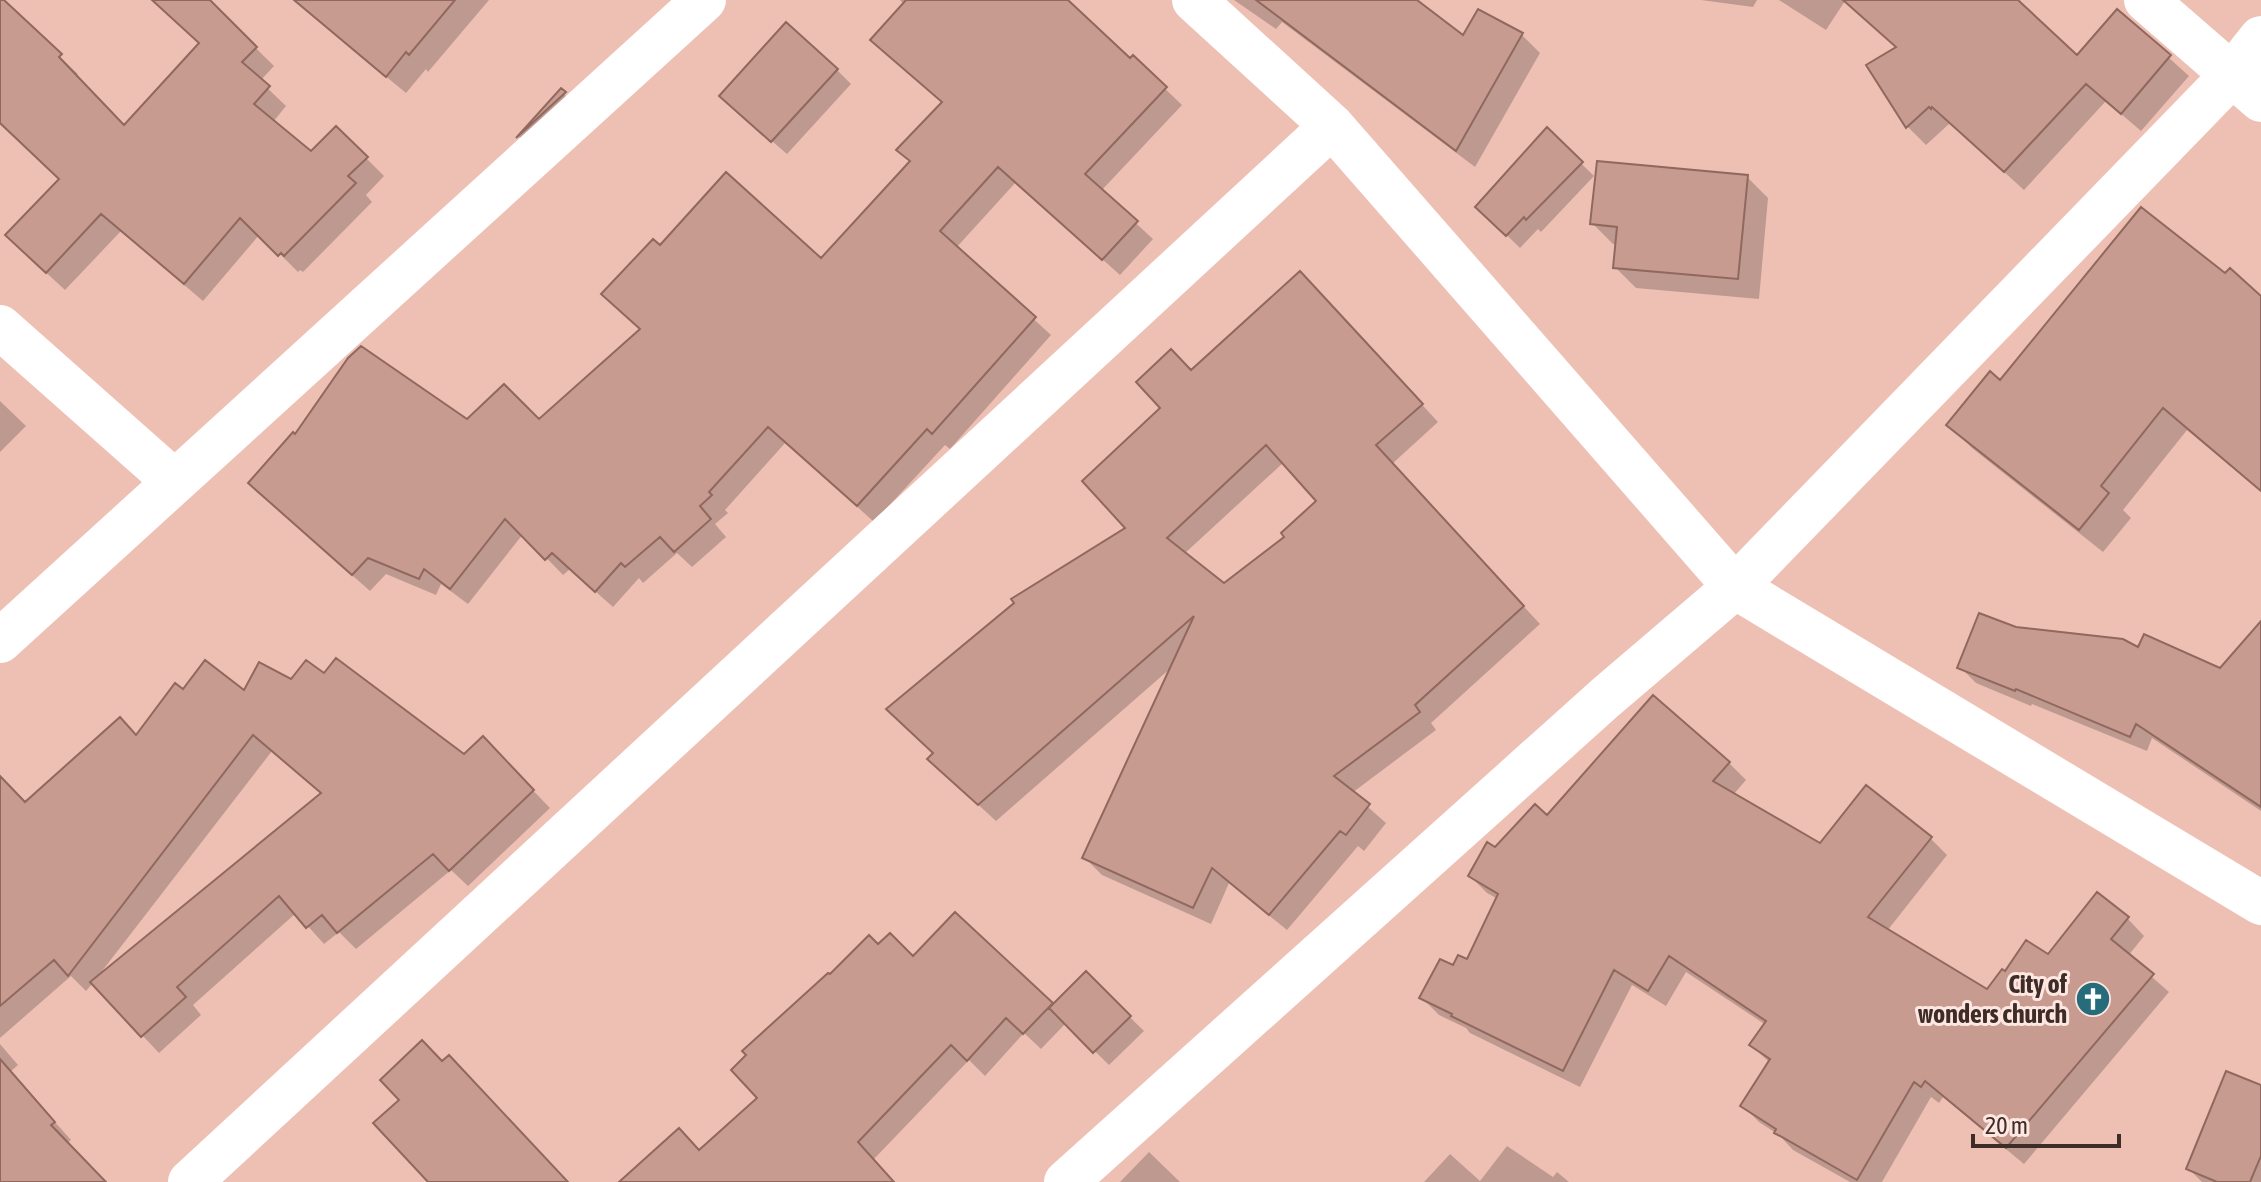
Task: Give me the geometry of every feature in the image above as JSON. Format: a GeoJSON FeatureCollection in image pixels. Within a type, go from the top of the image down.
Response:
{"type":"FeatureCollection","features":[{"type":"Feature","properties":{"kind":"street"},"geometry":{"type":"LineString","coordinates":[[0,641],[704,0]]}},
{"type":"Feature","properties":{"kind":"street"},"geometry":{"type":"LineString","coordinates":[[1194,0],[1332,126],[1735,587],[2261,903]]}},
{"type":"Feature","properties":{"kind":"street"},"geometry":{"type":"LineString","coordinates":[[2146,0],[2246,88]]}},
{"type":"Feature","properties":{"kind":"street"},"geometry":{"type":"LineString","coordinates":[[1066,1182],[1605,698],[1735,587],[2246,88],[2261,38]]}},
{"type":"Feature","properties":{"kind":"street"},"geometry":{"type":"LineString","coordinates":[[190,1182],[1332,126]]}},
{"type":"Feature","properties":{"kind":"street"},"geometry":{"type":"LineString","coordinates":[[0,327],[175,482]]}},
{"type":"Feature","properties":{"kind":"building"},"geometry":{"type":"Polygon","coordinates":[[[0,0],[4,0],[62,54],[59,57],[124,125],[199,43],[152,0],[210,0],[257,47],[242,62],[270,86],[254,104],[311,151],[336,126],[368,157],[348,176],[356,183],[284,256],[281,253],[278,256],[240,218],[184,284],[101,214],[46,273],[5,235],[59,179],[0,123],[0,0]]]}},
{"type":"Feature","properties":{"kind":"building"},"geometry":{"type":"Polygon","coordinates":[[[294,0],[455,0],[409,55],[406,52],[386,77],[294,0]]]}},
{"type":"Feature","properties":{"kind":"building"},"geometry":{"type":"Polygon","coordinates":[[[906,0],[1068,0],[1130,58],[1133,55],[1167,87],[1085,174],[1138,221],[1102,260],[998,167],[940,231],[1036,317],[932,434],[927,429],[857,506],[768,427],[700,506],[711,519],[674,552],[660,537],[625,567],[621,563],[595,592],[552,553],[545,560],[505,519],[450,589],[424,569],[419,579],[368,558],[352,575],[248,483],[293,432],[295,434],[348,358],[361,346],[467,419],[504,384],[539,419],[640,329],[601,294],[653,239],[660,245],[726,172],[821,258],[910,161],[896,150],[942,102],[870,40],[906,0]]]}},
{"type":"Feature","properties":{"kind":"building"},"geometry":{"type":"Polygon","coordinates":[[[1256,0],[1417,0],[1463,35],[1478,9],[1523,33],[1456,151],[1256,0]]]}},
{"type":"Feature","properties":{"kind":"building"},"geometry":{"type":"Polygon","coordinates":[[[1843,0],[2018,0],[2077,55],[2117,9],[2171,55],[2121,114],[2086,84],[2004,172],[1932,107],[1906,128],[1866,65],[1896,47],[1843,0]]]}},
{"type":"Feature","properties":{"kind":"building"},"geometry":{"type":"Polygon","coordinates":[[[786,22],[838,69],[771,142],[719,96],[786,22]]]}},
{"type":"Feature","properties":{"kind":"building"},"geometry":{"type":"Polygon","coordinates":[[[561,88],[566,92],[516,138],[561,88]]]}},
{"type":"Feature","properties":{"kind":"building"},"geometry":{"type":"Polygon","coordinates":[[[1547,127],[1583,162],[1506,236],[1475,207],[1547,127]]]}},
{"type":"Feature","properties":{"kind":"building"},"geometry":{"type":"Polygon","coordinates":[[[1597,161],[1748,175],[1738,279],[1613,268],[1617,227],[1590,224],[1597,161]]]}},
{"type":"Feature","properties":{"kind":"building"},"geometry":{"type":"Polygon","coordinates":[[[2141,207],[2225,273],[2230,268],[2261,296],[2261,491],[2163,408],[2101,486],[2109,493],[2079,530],[1946,425],[1990,371],[2000,380],[2141,207]]]}},
{"type":"Feature","properties":{"kind":"building"},"geometry":{"type":"Polygon","coordinates":[[[1300,271],[1423,404],[1376,445],[1524,606],[1415,705],[1420,712],[1334,776],[1370,804],[1346,835],[1340,831],[1269,915],[1212,868],[1193,908],[1082,858],[1194,616],[978,805],[927,759],[933,753],[886,709],[1014,603],[1011,599],[1125,528],[1082,481],[1160,408],[1136,382],[1171,349],[1191,370],[1300,271]],[[1266,445],[1167,538],[1224,583],[1284,537],[1281,533],[1316,501],[1266,445]]]}},
{"type":"Feature","properties":{"kind":"building"},"geometry":{"type":"Polygon","coordinates":[[[1979,613],[2016,627],[2123,639],[2138,647],[2144,634],[2220,668],[2261,621],[2261,807],[2136,724],[2130,737],[1957,668],[1979,613]]]}},
{"type":"Feature","properties":{"kind":"building"},"geometry":{"type":"Polygon","coordinates":[[[336,658],[464,754],[483,736],[534,790],[449,871],[433,854],[337,933],[322,915],[306,928],[279,896],[177,987],[186,997],[141,1037],[90,982],[321,793],[253,735],[68,976],[54,960],[0,1006],[0,776],[25,802],[120,717],[136,735],[175,683],[183,689],[205,660],[244,690],[259,662],[291,679],[306,660],[324,673],[336,658]]]}},
{"type":"Feature","properties":{"kind":"building"},"geometry":{"type":"Polygon","coordinates":[[[1653,695],[1730,762],[1713,781],[1820,843],[1866,785],[1932,837],[1868,917],[1987,989],[2002,969],[2005,971],[2026,940],[2048,954],[2097,892],[2129,917],[2111,939],[2154,974],[2006,1148],[1925,1081],[1921,1087],[1914,1082],[1857,1180],[1774,1133],[1776,1129],[1740,1106],[1770,1059],[1749,1045],[1766,1021],[1669,956],[1648,991],[1614,970],[1563,1071],[1419,998],[1440,959],[1453,965],[1458,955],[1467,959],[1498,894],[1468,876],[1487,842],[1495,847],[1535,804],[1547,815],[1653,695]]]}},
{"type":"Feature","properties":{"kind":"building"},"geometry":{"type":"Polygon","coordinates":[[[955,912],[1053,1003],[1023,1034],[1006,1018],[967,1061],[951,1045],[858,1142],[894,1182],[619,1182],[679,1128],[699,1150],[757,1098],[731,1070],[746,1055],[742,1051],[830,974],[869,935],[878,944],[890,933],[913,956],[955,912]]]}},
{"type":"Feature","properties":{"kind":"building"},"geometry":{"type":"Polygon","coordinates":[[[1086,971],[1131,1016],[1093,1053],[1049,1008],[1086,971]]]}},
{"type":"Feature","properties":{"kind":"building"},"geometry":{"type":"Polygon","coordinates":[[[422,1040],[442,1061],[449,1055],[568,1182],[428,1182],[373,1123],[399,1100],[380,1080],[422,1040]]]}},
{"type":"Feature","properties":{"kind":"building"},"geometry":{"type":"Polygon","coordinates":[[[0,1059],[55,1122],[51,1125],[106,1182],[0,1182],[0,1059]]]}},
{"type":"Feature","properties":{"kind":"building"},"geometry":{"type":"Polygon","coordinates":[[[2226,1071],[2261,1085],[2261,1156],[2250,1182],[2217,1182],[2186,1169],[2226,1071]]]}},
{"type":"Feature","properties":{"kind":"place","name":"City of wonders church"},"geometry":{"type":"Point","coordinates":[2093,999]}}]}
